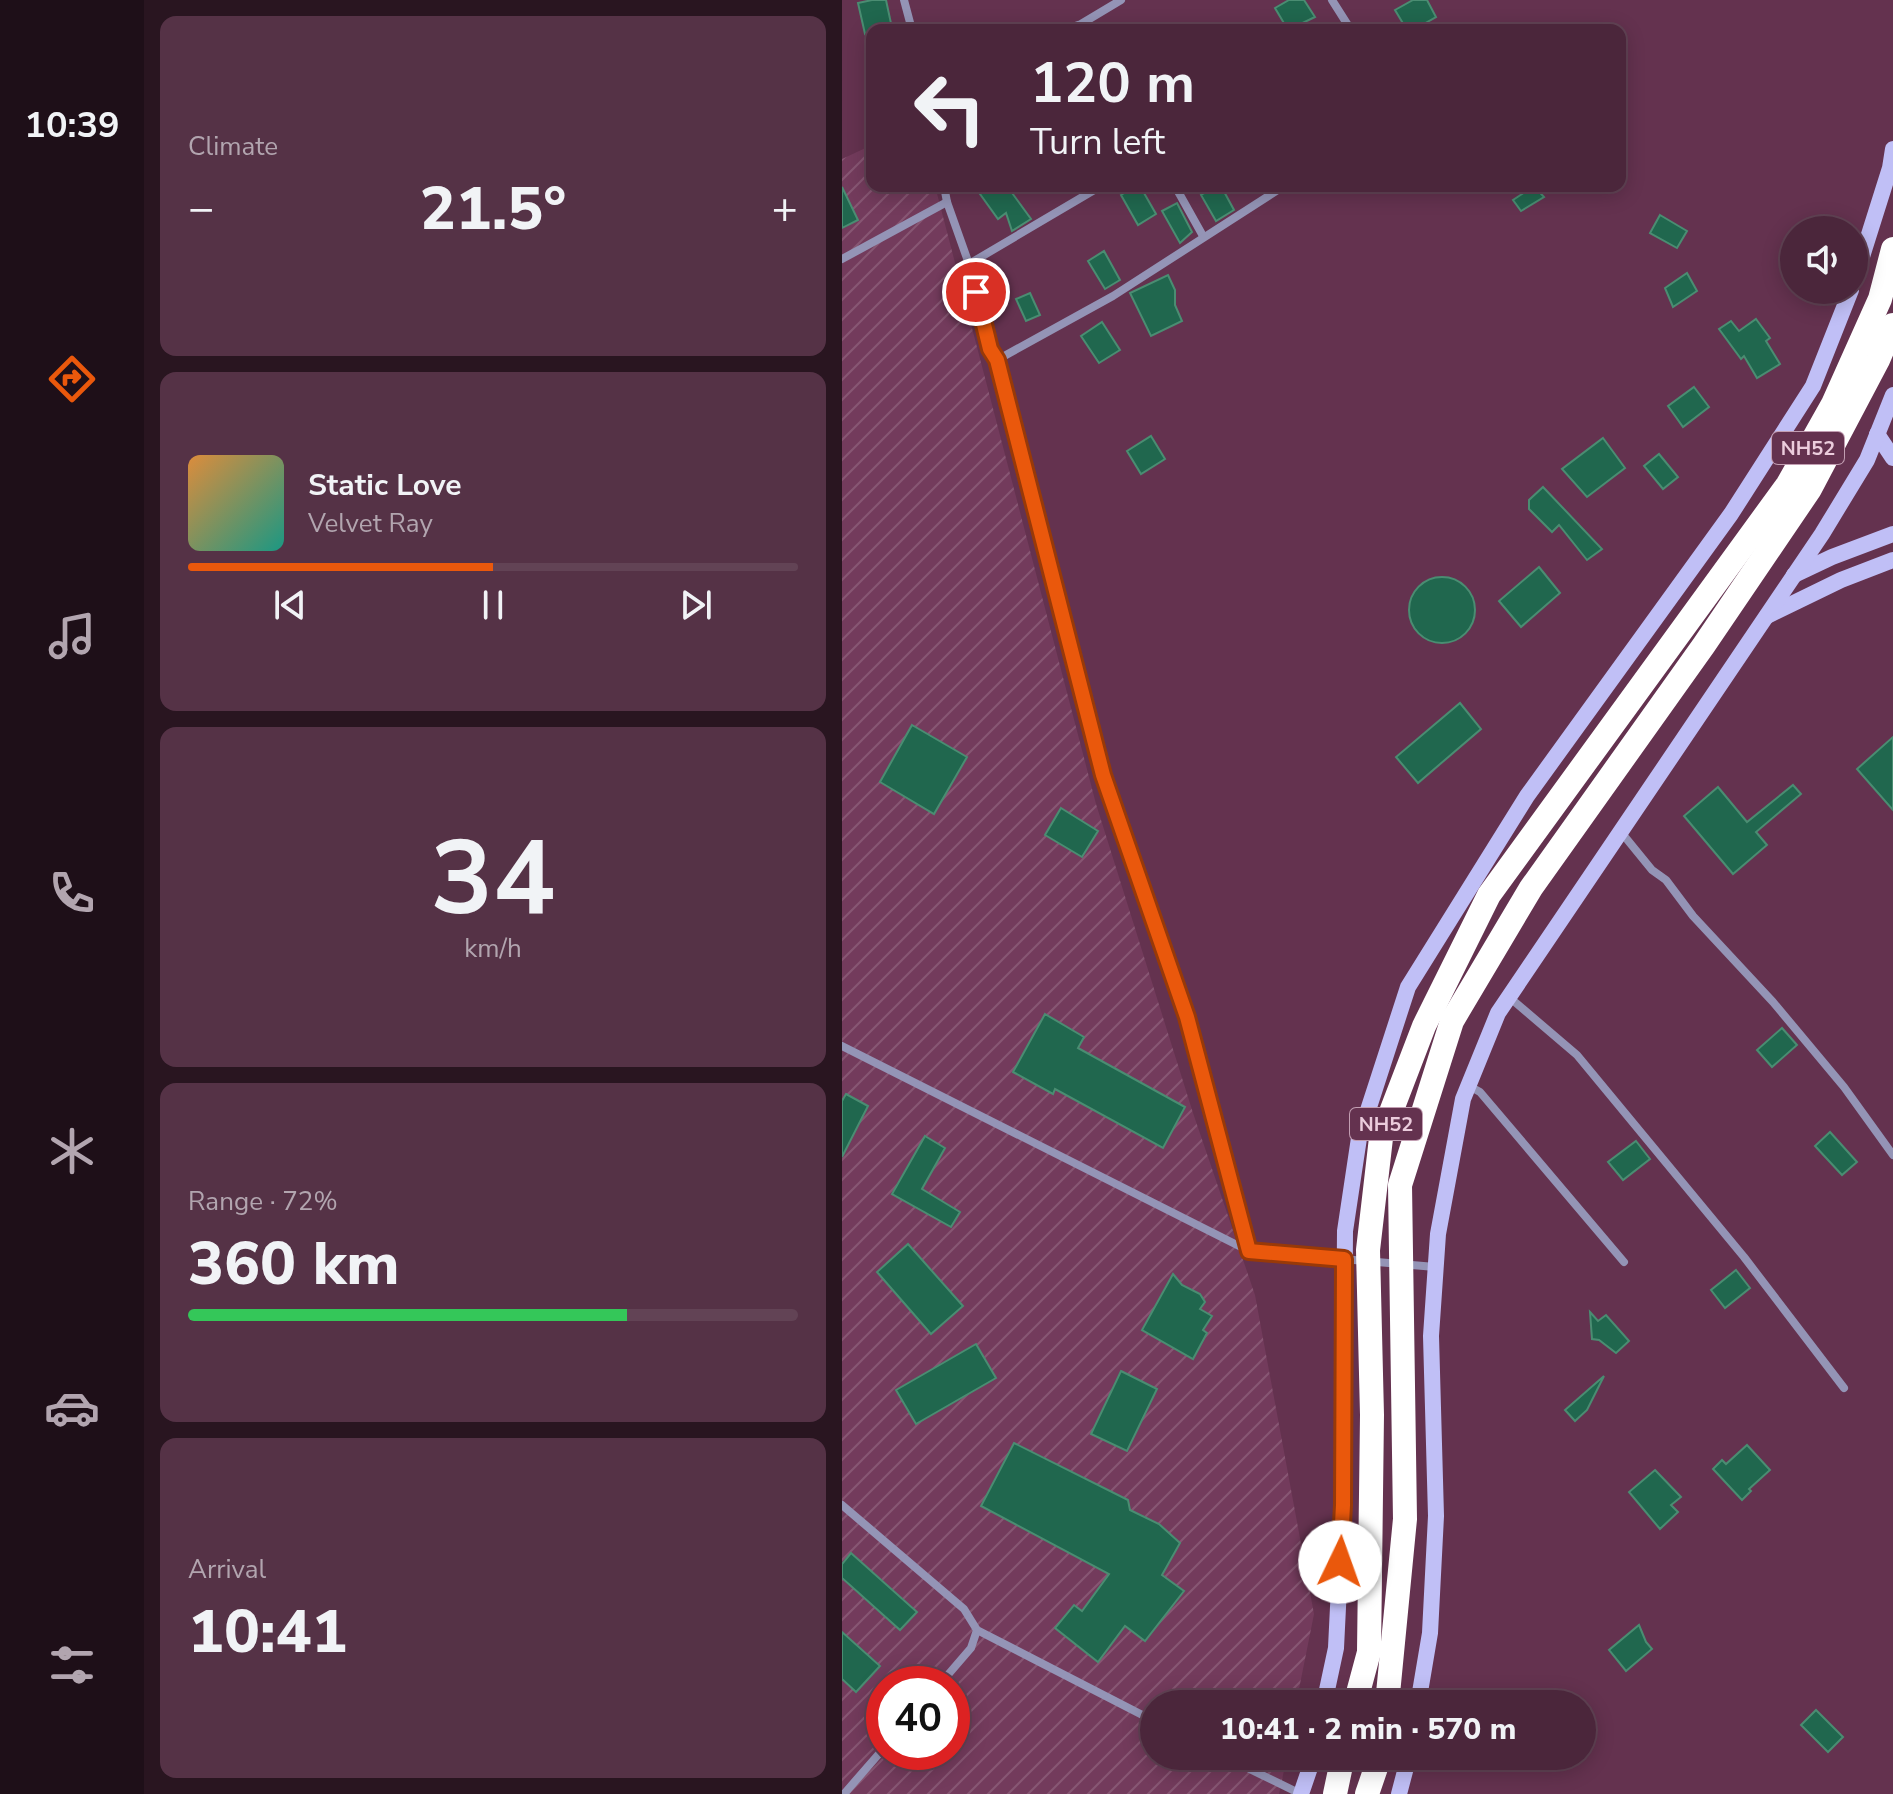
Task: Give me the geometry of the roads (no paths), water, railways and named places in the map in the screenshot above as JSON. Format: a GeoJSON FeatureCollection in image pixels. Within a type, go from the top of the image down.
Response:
{"type":"FeatureCollection","features":[{"type":"Feature","properties":{"kind":"highway","name":"NH52"},"geometry":{"type":"LineString","coordinates":[[1359,1690],[1369,1652],[1372,1415],[1368,1250],[1381,1138],[1424,1026],[1489,895],[1788,484],[1833,404],[1880,299],[1893,249]]}},
{"type":"Feature","properties":{"kind":"highway","name":"NH52"},"geometry":{"type":"LineString","coordinates":[[1388,1690],[1405,1519],[1400,1185],[1452,1021],[1531,888],[1704,645],[1810,489],[1878,360],[1893,325]]}},
{"type":"Feature","properties":{"kind":"highway"},"geometry":{"type":"LineString","coordinates":[[1335,1794],[1340,1770]]}},
{"type":"Feature","properties":{"kind":"highway"},"geometry":{"type":"LineString","coordinates":[[1367,1794],[1375,1770]]}},
{"type":"Feature","properties":{"kind":"street"},"geometry":{"type":"LineString","coordinates":[[904,0],[910,24]]}},
{"type":"Feature","properties":{"kind":"street"},"geometry":{"type":"LineString","coordinates":[[1087,24],[1121,0]]}},
{"type":"Feature","properties":{"kind":"street"},"geometry":{"type":"LineString","coordinates":[[1332,0],[1347,24]]}},
{"type":"Feature","properties":{"kind":"street"},"geometry":{"type":"LineString","coordinates":[[1868,238],[1893,149]]}},
{"type":"Feature","properties":{"kind":"street"},"geometry":{"type":"LineString","coordinates":[[945,192],[969,264],[990,349],[997,360],[1103,775],[1187,1017],[1249,1251]]}},
{"type":"Feature","properties":{"kind":"street"},"geometry":{"type":"LineString","coordinates":[[969,264],[1091,192]]}},
{"type":"Feature","properties":{"kind":"street"},"geometry":{"type":"LineString","coordinates":[[1178,192],[1203,236]]}},
{"type":"Feature","properties":{"kind":"street"},"geometry":{"type":"LineString","coordinates":[[997,360],[1113,296],[1274,192]]}},
{"type":"Feature","properties":{"kind":"street"},"geometry":{"type":"LineString","coordinates":[[842,259],[947,202]]}},
{"type":"Feature","properties":{"kind":"street"},"geometry":{"type":"LineString","coordinates":[[1327,1690],[1336,1648],[1343,1505],[1345,1231],[1359,1138],[1408,987],[1527,796],[1731,514],[1805,399],[1845,304]]}},
{"type":"Feature","properties":{"kind":"street"},"geometry":{"type":"LineString","coordinates":[[1420,1690],[1430,1633],[1436,1516],[1431,1336],[1435,1267],[1438,1234],[1463,1099],[1498,1013],[1793,576],[1867,460],[1893,395]]}},
{"type":"Feature","properties":{"kind":"street"},"geometry":{"type":"LineString","coordinates":[[1877,434],[1893,458]]}},
{"type":"Feature","properties":{"kind":"street"},"geometry":{"type":"LineString","coordinates":[[1793,576],[1832,557],[1893,534]]}},
{"type":"Feature","properties":{"kind":"street"},"geometry":{"type":"LineString","coordinates":[[1765,617],[1841,580],[1893,560]]}},
{"type":"Feature","properties":{"kind":"street"},"geometry":{"type":"LineString","coordinates":[[1621,831],[1652,870],[1666,880],[1693,916],[1773,1002],[1844,1087],[1893,1155]]}},
{"type":"Feature","properties":{"kind":"street"},"geometry":{"type":"LineString","coordinates":[[1509,997],[1577,1055],[1744,1257],[1844,1388]]}},
{"type":"Feature","properties":{"kind":"street"},"geometry":{"type":"LineString","coordinates":[[842,1046],[1249,1251],[1435,1267]]}},
{"type":"Feature","properties":{"kind":"street"},"geometry":{"type":"LineString","coordinates":[[1470,1082],[1469,1086],[1480,1092],[1624,1262]]}},
{"type":"Feature","properties":{"kind":"street"},"geometry":{"type":"LineString","coordinates":[[842,1505],[964,1609],[977,1630],[1140,1714]]}},
{"type":"Feature","properties":{"kind":"street"},"geometry":{"type":"LineString","coordinates":[[956,1666],[971,1648],[977,1630]]}},
{"type":"Feature","properties":{"kind":"street"},"geometry":{"type":"LineString","coordinates":[[844,1794],[866,1769]]}},
{"type":"Feature","properties":{"kind":"street"},"geometry":{"type":"LineString","coordinates":[[1252,1770],[1301,1794],[1309,1770]]}},
{"type":"Feature","properties":{"kind":"street"},"geometry":{"type":"LineString","coordinates":[[1399,1794],[1405,1770]]}}]}
